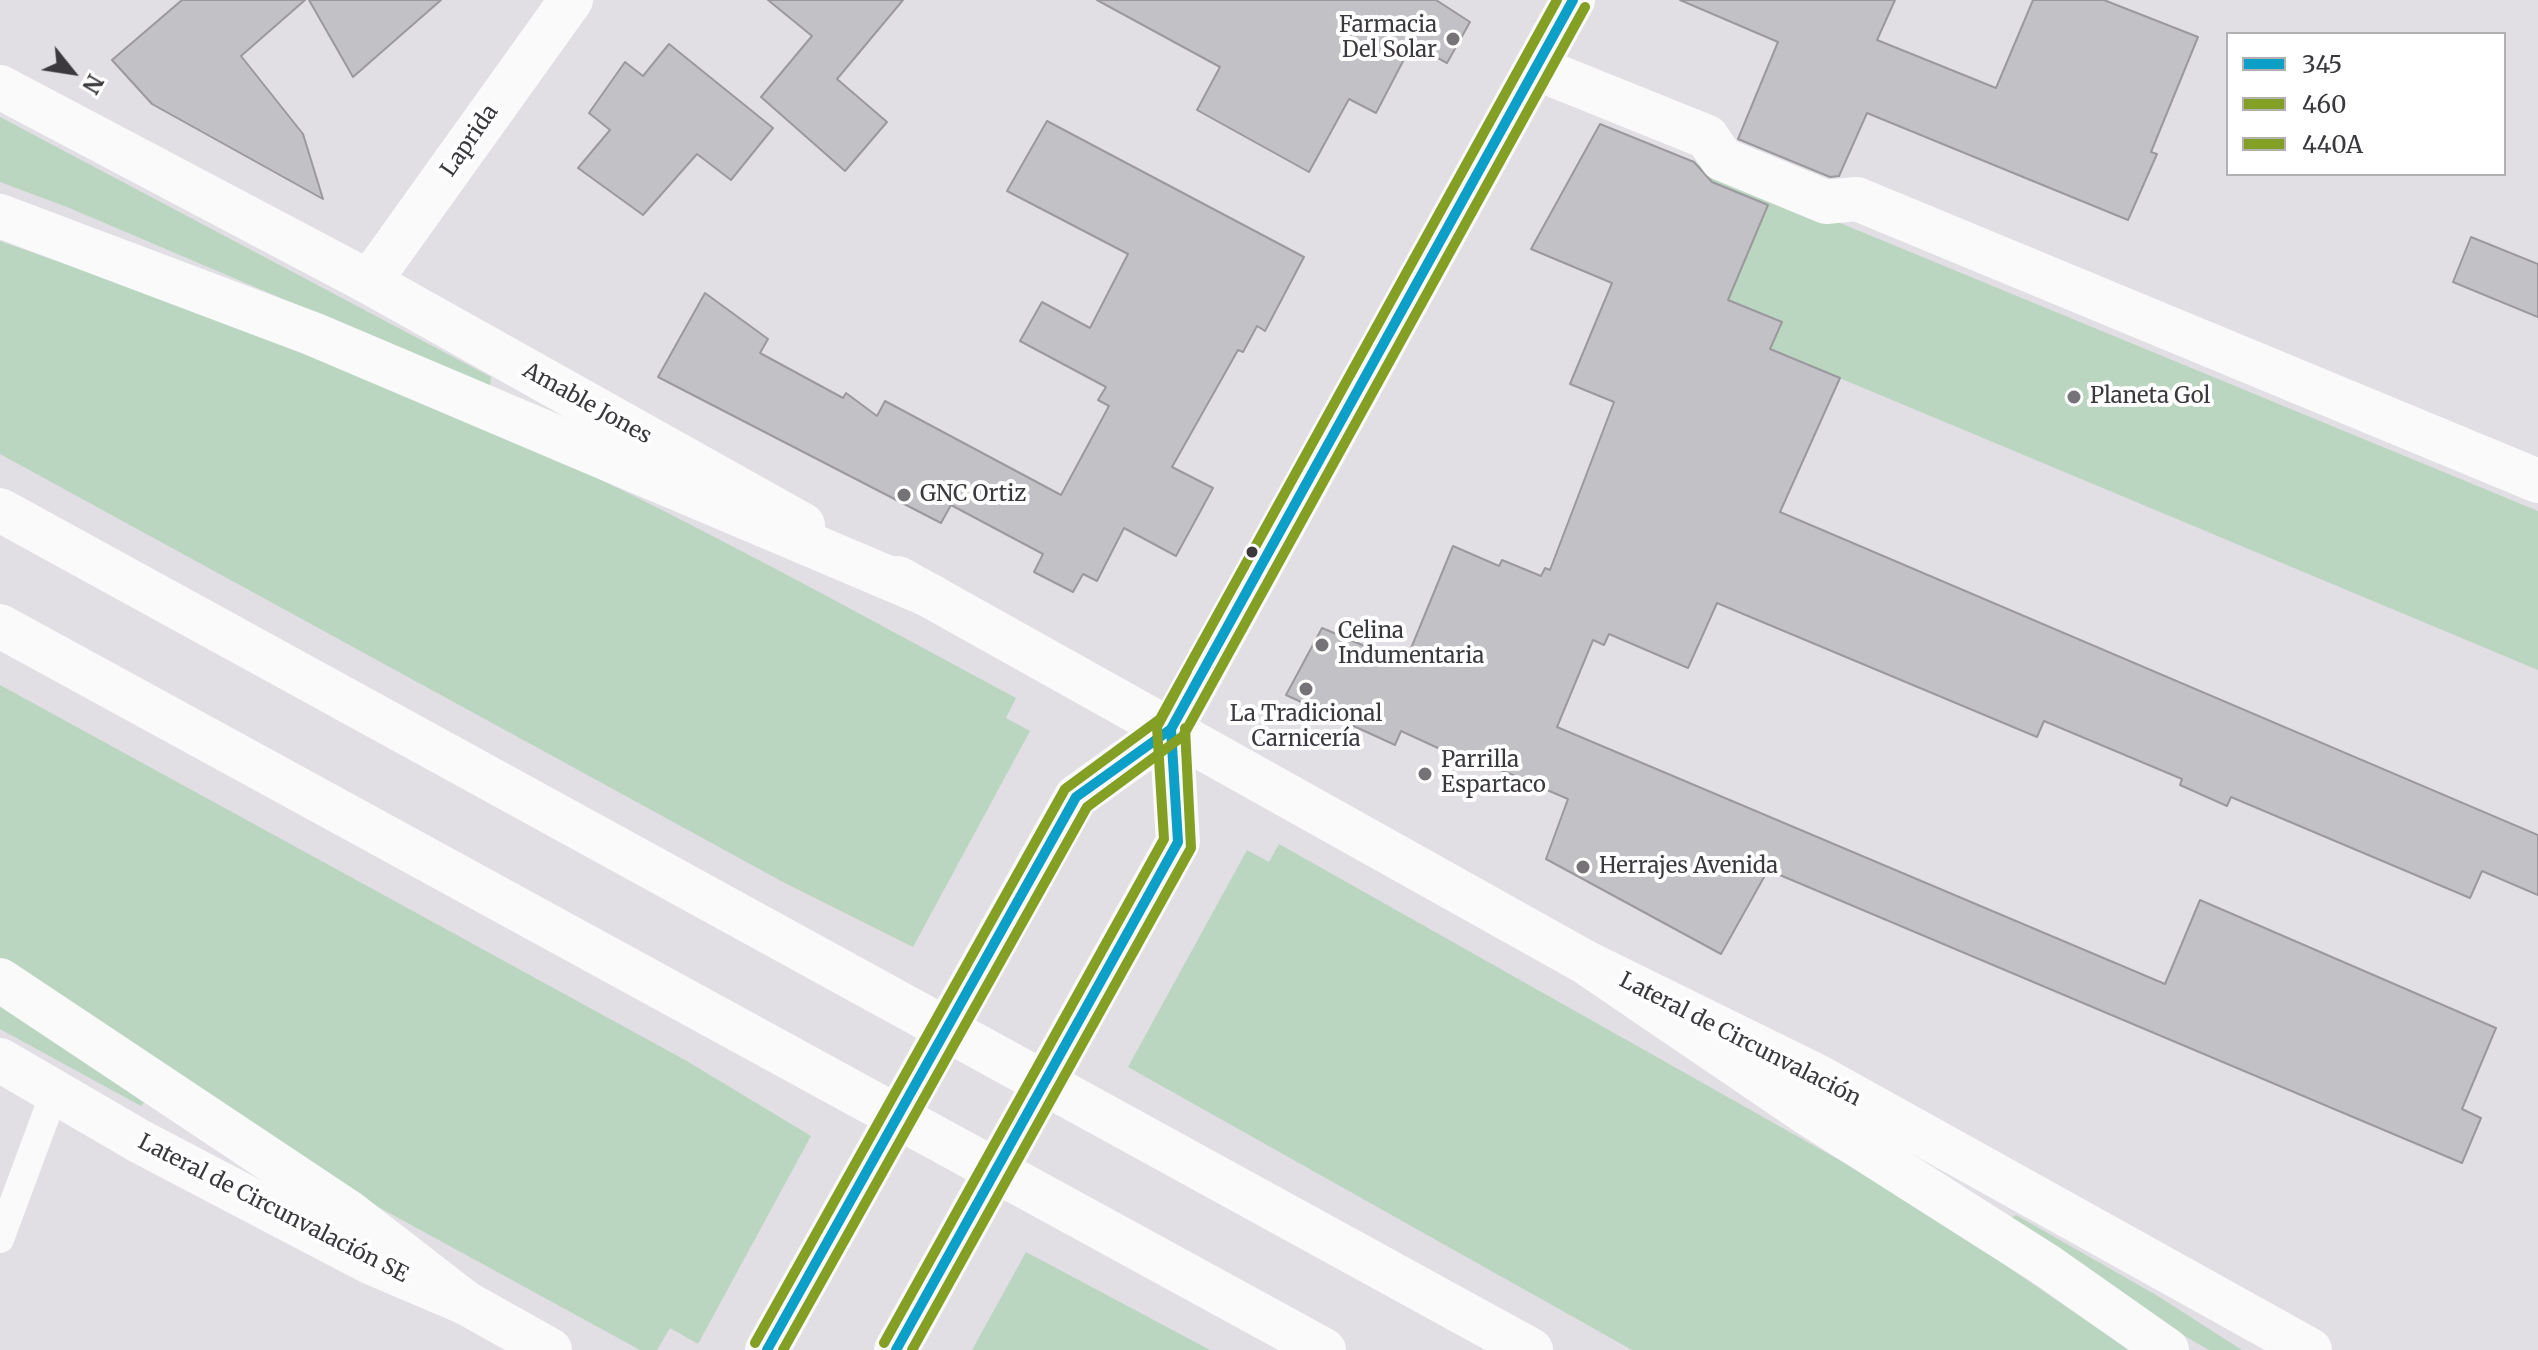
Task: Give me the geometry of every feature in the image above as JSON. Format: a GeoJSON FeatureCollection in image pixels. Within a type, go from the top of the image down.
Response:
{"type":"FeatureCollection","features":[{"type":"Feature","properties":{"kind":"main road","name":"Laprida"},"geometry":{"type":"LineString","coordinates":[[369,282],[571,0]]}},
{"type":"Feature","properties":{"kind":"main road"},"geometry":{"type":"LineString","coordinates":[[767,1350],[1076,797],[1171,729],[1573,0]]}},
{"type":"Feature","properties":{"kind":"main road"},"geometry":{"type":"LineString","coordinates":[[1536,68],[1707,137],[1722,159],[1826,202],[1857,199],[2538,481]]}},
{"type":"Feature","properties":{"kind":"main road","name":"Amable Jones"},"geometry":{"type":"LineString","coordinates":[[0,87],[369,282],[1171,729]]}},
{"type":"Feature","properties":{"kind":"main road"},"geometry":{"type":"LineString","coordinates":[[0,216],[313,334],[931,596]]}},
{"type":"Feature","properties":{"kind":"main road"},"geometry":{"type":"LineString","coordinates":[[0,510],[1531,1350]]}},
{"type":"Feature","properties":{"kind":"main road"},"geometry":{"type":"LineString","coordinates":[[0,626],[1324,1350]]}},
{"type":"Feature","properties":{"kind":"main road"},"geometry":{"type":"LineString","coordinates":[[896,1350],[1178,842],[1171,729]]}},
{"type":"Feature","properties":{"kind":"main road","name":"Lateral de Circunvalación"},"geometry":{"type":"LineString","coordinates":[[1171,729],[1585,962],[1817,1076],[2310,1350]]}},
{"type":"Feature","properties":{"kind":"main road"},"geometry":{"type":"LineString","coordinates":[[1585,962],[1807,1113],[2046,1265],[2167,1350]]}},
{"type":"Feature","properties":{"kind":"main road"},"geometry":{"type":"LineString","coordinates":[[0,980],[347,1211],[466,1303]]}},
{"type":"Feature","properties":{"kind":"main road","name":"Lateral de Circunvalación SE"},"geometry":{"type":"LineString","coordinates":[[0,1060],[139,1141],[372,1263],[466,1303],[550,1350]]}},
{"type":"Feature","properties":{"kind":"lane"},"geometry":{"type":"LineString","coordinates":[[0,1239],[55,1091]]}},
{"type":"Feature","properties":{"kind":"green space"},"geometry":{"type":"Polygon","coordinates":[[[0,117],[491,377],[490,387],[67,207],[0,182],[0,117]]]}},
{"type":"Feature","properties":{"kind":"green space","name":"Planeta Gol"},"geometry":{"type":"Polygon","coordinates":[[[1600,124],[2538,511],[2538,670],[1531,249],[1600,124]]]}},
{"type":"Feature","properties":{"kind":"green space"},"geometry":{"type":"Polygon","coordinates":[[[0,241],[281,341],[457,412],[700,529],[1016,698],[1006,718],[1030,731],[913,947],[783,882],[0,454],[0,241]]]}},
{"type":"Feature","properties":{"kind":"green space"},"geometry":{"type":"Polygon","coordinates":[[[0,685],[685,1060],[811,1136],[698,1344],[670,1328],[657,1350],[640,1350],[371,1203],[0,960],[0,685]]]}},
{"type":"Feature","properties":{"kind":"green space"},"geometry":{"type":"Polygon","coordinates":[[[1279,844],[1912,1201],[2129,1350],[1632,1350],[1128,1067],[1247,850],[1269,862],[1279,844]]]}},
{"type":"Feature","properties":{"kind":"green space"},"geometry":{"type":"Polygon","coordinates":[[[0,1005],[144,1102],[141,1106],[0,1029],[0,1005]]]}},
{"type":"Feature","properties":{"kind":"green space"},"geometry":{"type":"Polygon","coordinates":[[[2016,1215],[2156,1295],[2242,1350],[2209,1350],[2145,1313],[2011,1218],[2016,1215]]]}},
{"type":"Feature","properties":{"kind":"green space"},"geometry":{"type":"Polygon","coordinates":[[[1026,1252],[1210,1350],[972,1350],[1026,1252]]]}},
{"type":"Feature","properties":{"kind":"building"},"geometry":{"type":"Polygon","coordinates":[[[182,0],[305,0],[241,56],[303,134],[323,199],[152,104],[112,60],[182,0]]]}},
{"type":"Feature","properties":{"kind":"building"},"geometry":{"type":"Polygon","coordinates":[[[309,0],[441,0],[353,77],[309,0]]]}},
{"type":"Feature","properties":{"kind":"building"},"geometry":{"type":"Polygon","coordinates":[[[768,0],[903,0],[837,79],[887,122],[845,171],[761,97],[812,36],[768,0]]]}},
{"type":"Feature","properties":{"kind":"building"},"geometry":{"type":"Polygon","coordinates":[[[1097,0],[1436,0],[1470,22],[1447,63],[1412,44],[1376,113],[1349,99],[1309,172],[1197,110],[1220,67],[1097,0]]]}},
{"type":"Feature","properties":{"kind":"building"},"geometry":{"type":"Polygon","coordinates":[[[1680,0],[1895,0],[1877,40],[1996,88],[2033,0],[2104,0],[2198,37],[2151,152],[2157,154],[2128,220],[1867,113],[1839,176],[1830,177],[1738,139],[1778,42],[1680,0]]]}},
{"type":"Feature","properties":{"kind":"building"},"geometry":{"type":"Polygon","coordinates":[[[669,44],[773,128],[731,180],[697,154],[643,215],[578,168],[610,130],[589,113],[625,62],[643,76],[669,44]]]}},
{"type":"Feature","properties":{"kind":"building"},"geometry":{"type":"Polygon","coordinates":[[[1047,121],[1304,257],[1265,331],[1257,326],[1243,352],[1238,350],[1172,467],[1213,488],[1176,556],[1124,528],[1097,581],[1083,574],[1073,592],[1034,572],[1043,554],[951,505],[941,523],[658,377],[705,293],[768,339],[760,353],[843,398],[846,393],[877,416],[885,401],[1061,495],[1109,406],[1098,400],[1106,387],[1020,341],[1042,302],[1090,328],[1128,254],[1007,191],[1047,121]]]}},
{"type":"Feature","properties":{"kind":"building"},"geometry":{"type":"Polygon","coordinates":[[[1600,124],[1694,162],[1712,182],[1768,205],[1728,300],[1782,322],[1770,349],[1840,378],[1780,512],[2538,835],[2538,895],[2482,871],[2470,898],[2231,797],[2227,806],[2180,785],[2182,779],[2044,721],[2037,737],[1717,603],[1688,668],[1609,634],[1604,645],[1593,640],[1557,727],[2165,984],[2200,900],[2496,1028],[2462,1109],[2481,1118],[2462,1163],[1768,870],[1721,954],[1546,859],[1568,799],[1466,755],[1464,760],[1401,731],[1395,745],[1286,695],[1322,628],[1405,663],[1453,546],[1499,566],[1502,560],[1541,576],[1545,568],[1550,570],[1614,402],[1570,384],[1612,283],[1531,249],[1600,124]]]}},
{"type":"Feature","properties":{"kind":"building"},"geometry":{"type":"Polygon","coordinates":[[[2471,237],[2538,264],[2538,317],[2453,282],[2471,237]]]}},
{"type":"Feature","properties":{"kind":"transit line","name":"440A"},"geometry":{"type":"LineString","coordinates":[[755,1343],[1065,789],[1160,719],[1557,0]]}},
{"type":"Feature","properties":{"kind":"transit line","name":"345"},"geometry":{"type":"LineString","coordinates":[[767,1350],[1076,797],[1171,729],[1573,0]]}},
{"type":"Feature","properties":{"kind":"transit line","name":"460"},"geometry":{"type":"LineString","coordinates":[[783,1350],[1087,807],[1183,736],[1585,7]]}},
{"type":"Feature","properties":{"kind":"transit line","name":"440A"},"geometry":{"type":"LineString","coordinates":[[884,1343],[1164,839],[1157,727],[1187,671]]}},
{"type":"Feature","properties":{"kind":"transit line","name":"345"},"geometry":{"type":"LineString","coordinates":[[896,1350],[1178,842],[1171,729],[1199,678]]}},
{"type":"Feature","properties":{"kind":"transit line","name":"460"},"geometry":{"type":"LineString","coordinates":[[912,1350],[1191,848],[1185,728]]}},
{"type":"Feature","properties":{"kind":"place","name":"Farmacia Del Solar"},"geometry":{"type":"Point","coordinates":[1453,39]}},
{"type":"Feature","properties":{"kind":"place","name":"Planeta Gol"},"geometry":{"type":"Point","coordinates":[2074,397]}},
{"type":"Feature","properties":{"kind":"place","name":"GNC Ortiz"},"geometry":{"type":"Point","coordinates":[904,495]}},
{"type":"Feature","properties":{"kind":"place","name":"Celina Indumentaria"},"geometry":{"type":"Point","coordinates":[1322,645]}},
{"type":"Feature","properties":{"kind":"place","name":"La Tradicional Carnicería"},"geometry":{"type":"Point","coordinates":[1306,689]}},
{"type":"Feature","properties":{"kind":"place","name":"Parrilla Espartaco"},"geometry":{"type":"Point","coordinates":[1425,774]}},
{"type":"Feature","properties":{"kind":"place","name":"Herrajes Avenida"},"geometry":{"type":"Point","coordinates":[1583,867]}}]}
